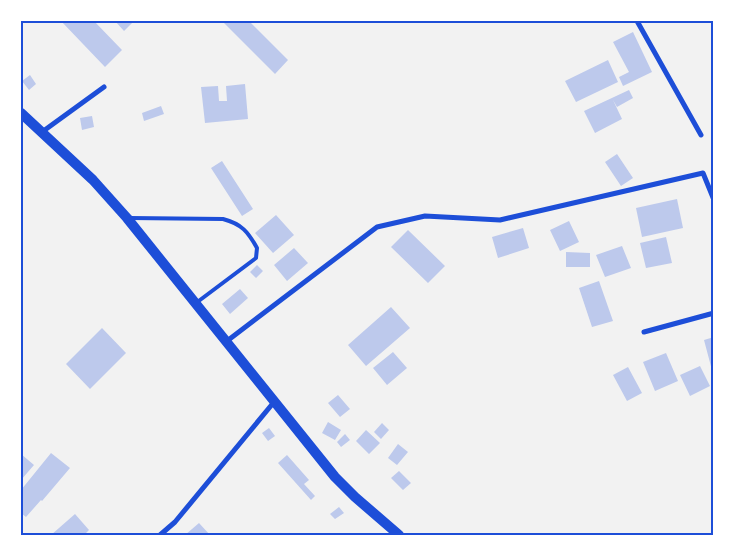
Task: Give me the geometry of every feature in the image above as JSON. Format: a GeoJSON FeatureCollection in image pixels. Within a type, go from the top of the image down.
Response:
{"type":"FeatureCollection","features":[{"type":"Feature","properties":{"kind":"main road"},"geometry":{"type":"LineString","coordinates":[[21,113],[93,180],[127,218],[335,477],[399,535]]}},
{"type":"Feature","properties":{"kind":"street"},"geometry":{"type":"LineString","coordinates":[[637,21],[701,134]]}},
{"type":"Feature","properties":{"kind":"street"},"geometry":{"type":"LineString","coordinates":[[42,132],[104,87]]}},
{"type":"Feature","properties":{"kind":"street"},"geometry":{"type":"LineString","coordinates":[[227,341],[378,227],[425,216],[500,220],[704,173],[714,200]]}},
{"type":"Feature","properties":{"kind":"street"},"geometry":{"type":"LineString","coordinates":[[644,332],[714,313]]}},
{"type":"Feature","properties":{"kind":"street"},"geometry":{"type":"LineString","coordinates":[[160,535],[175,522],[274,402]]}},
{"type":"Feature","properties":{"kind":"lane"},"geometry":{"type":"LineString","coordinates":[[127,218],[223,219],[234,222],[250,236],[257,248],[256,258],[196,303]]}},
{"type":"Feature","properties":{"kind":"building"},"geometry":{"type":"Polygon","coordinates":[[[61,21],[94,21],[122,50],[105,67],[61,21]]]}},
{"type":"Feature","properties":{"kind":"building"},"geometry":{"type":"Polygon","coordinates":[[[115,21],[134,21],[124,31],[115,21]]]}},
{"type":"Feature","properties":{"kind":"building"},"geometry":{"type":"Polygon","coordinates":[[[222,21],[249,21],[288,60],[275,74],[222,21]]]}},
{"type":"Feature","properties":{"kind":"building"},"geometry":{"type":"Polygon","coordinates":[[[633,32],[652,72],[623,86],[619,77],[629,72],[613,42],[633,32]]]}},
{"type":"Feature","properties":{"kind":"building"},"geometry":{"type":"Polygon","coordinates":[[[608,60],[618,82],[576,102],[565,81],[608,60]]]}},
{"type":"Feature","properties":{"kind":"building"},"geometry":{"type":"Polygon","coordinates":[[[30,75],[36,84],[29,90],[22,81],[30,75]]]}},
{"type":"Feature","properties":{"kind":"building"},"geometry":{"type":"Polygon","coordinates":[[[245,84],[248,119],[205,123],[201,87],[218,86],[219,101],[227,101],[226,86],[245,84]]]}},
{"type":"Feature","properties":{"kind":"building"},"geometry":{"type":"Polygon","coordinates":[[[629,90],[633,98],[617,107],[613,100],[622,119],[595,133],[584,111],[629,90]]]}},
{"type":"Feature","properties":{"kind":"building"},"geometry":{"type":"Polygon","coordinates":[[[161,106],[164,114],[144,121],[142,113],[161,106]]]}},
{"type":"Feature","properties":{"kind":"building"},"geometry":{"type":"Polygon","coordinates":[[[92,116],[94,127],[82,130],[80,118],[92,116]]]}},
{"type":"Feature","properties":{"kind":"building"},"geometry":{"type":"Polygon","coordinates":[[[617,154],[633,178],[621,186],[605,162],[617,154]]]}},
{"type":"Feature","properties":{"kind":"building"},"geometry":{"type":"Polygon","coordinates":[[[222,161],[253,209],[242,216],[211,168],[222,161]]]}},
{"type":"Feature","properties":{"kind":"building"},"geometry":{"type":"Polygon","coordinates":[[[677,199],[683,228],[642,237],[636,208],[677,199]]]}},
{"type":"Feature","properties":{"kind":"building"},"geometry":{"type":"Polygon","coordinates":[[[276,215],[294,235],[273,253],[255,233],[276,215]]]}},
{"type":"Feature","properties":{"kind":"building"},"geometry":{"type":"Polygon","coordinates":[[[569,221],[579,242],[560,251],[550,230],[569,221]]]}},
{"type":"Feature","properties":{"kind":"building"},"geometry":{"type":"Polygon","coordinates":[[[523,228],[529,248],[498,258],[492,237],[523,228]]]}},
{"type":"Feature","properties":{"kind":"building"},"geometry":{"type":"Polygon","coordinates":[[[408,230],[445,266],[428,283],[391,247],[408,230]]]}},
{"type":"Feature","properties":{"kind":"building"},"geometry":{"type":"Polygon","coordinates":[[[666,237],[672,263],[646,268],[640,243],[666,237]]]}},
{"type":"Feature","properties":{"kind":"building"},"geometry":{"type":"Polygon","coordinates":[[[622,246],[631,268],[605,277],[596,255],[622,246]]]}},
{"type":"Feature","properties":{"kind":"building"},"geometry":{"type":"Polygon","coordinates":[[[294,248],[308,263],[287,281],[274,265],[294,248]]]}},
{"type":"Feature","properties":{"kind":"building"},"geometry":{"type":"Polygon","coordinates":[[[566,252],[590,253],[590,267],[566,267],[566,252]]]}},
{"type":"Feature","properties":{"kind":"building"},"geometry":{"type":"Polygon","coordinates":[[[257,265],[263,271],[256,278],[250,272],[257,265]]]}},
{"type":"Feature","properties":{"kind":"building"},"geometry":{"type":"Polygon","coordinates":[[[599,281],[613,321],[592,327],[579,288],[599,281]]]}},
{"type":"Feature","properties":{"kind":"building"},"geometry":{"type":"Polygon","coordinates":[[[240,289],[248,298],[230,314],[222,304],[240,289]]]}},
{"type":"Feature","properties":{"kind":"building"},"geometry":{"type":"Polygon","coordinates":[[[391,307],[410,328],[366,366],[348,345],[391,307]]]}},
{"type":"Feature","properties":{"kind":"building"},"geometry":{"type":"Polygon","coordinates":[[[102,328],[126,353],[90,389],[66,364],[102,328]]]}},
{"type":"Feature","properties":{"kind":"building"},"geometry":{"type":"Polygon","coordinates":[[[714,337],[714,374],[713,374],[704,340],[714,337]]]}},
{"type":"Feature","properties":{"kind":"building"},"geometry":{"type":"Polygon","coordinates":[[[393,352],[407,368],[387,385],[373,368],[393,352]]]}},
{"type":"Feature","properties":{"kind":"building"},"geometry":{"type":"Polygon","coordinates":[[[666,353],[678,381],[655,391],[643,362],[666,353]]]}},
{"type":"Feature","properties":{"kind":"building"},"geometry":{"type":"Polygon","coordinates":[[[700,366],[710,386],[690,396],[680,375],[700,366]]]}},
{"type":"Feature","properties":{"kind":"building"},"geometry":{"type":"Polygon","coordinates":[[[628,367],[642,393],[627,401],[613,375],[628,367]]]}},
{"type":"Feature","properties":{"kind":"building"},"geometry":{"type":"Polygon","coordinates":[[[338,395],[350,409],[340,417],[328,403],[338,395]]]}},
{"type":"Feature","properties":{"kind":"building"},"geometry":{"type":"Polygon","coordinates":[[[328,422],[341,430],[335,440],[322,433],[328,422]]]}},
{"type":"Feature","properties":{"kind":"building"},"geometry":{"type":"Polygon","coordinates":[[[382,423],[389,430],[381,439],[374,432],[382,423]]]}},
{"type":"Feature","properties":{"kind":"building"},"geometry":{"type":"Polygon","coordinates":[[[269,428],[275,436],[268,441],[262,433],[269,428]]]}},
{"type":"Feature","properties":{"kind":"building"},"geometry":{"type":"Polygon","coordinates":[[[366,430],[380,443],[369,454],[356,441],[366,430]]]}},
{"type":"Feature","properties":{"kind":"building"},"geometry":{"type":"Polygon","coordinates":[[[345,434],[350,440],[341,447],[337,442],[345,434]]]}},
{"type":"Feature","properties":{"kind":"building"},"geometry":{"type":"Polygon","coordinates":[[[398,444],[408,452],[397,465],[388,458],[398,444]]]}},
{"type":"Feature","properties":{"kind":"building"},"geometry":{"type":"Polygon","coordinates":[[[51,453],[70,468],[26,517],[21,513],[21,490],[51,453]]]}},
{"type":"Feature","properties":{"kind":"building"},"geometry":{"type":"Polygon","coordinates":[[[21,454],[34,465],[21,480],[21,454]]]}},
{"type":"Feature","properties":{"kind":"building"},"geometry":{"type":"Polygon","coordinates":[[[287,455],[309,480],[304,484],[315,496],[311,500],[278,463],[287,455]]]}},
{"type":"Feature","properties":{"kind":"building"},"geometry":{"type":"Polygon","coordinates":[[[399,471],[411,483],[403,490],[391,478],[399,471]]]}},
{"type":"Feature","properties":{"kind":"building"},"geometry":{"type":"Polygon","coordinates":[[[339,507],[344,513],[335,519],[330,514],[339,507]]]}},
{"type":"Feature","properties":{"kind":"building"},"geometry":{"type":"Polygon","coordinates":[[[75,514],[89,530],[84,535],[51,535],[75,514]]]}},
{"type":"Feature","properties":{"kind":"building"},"geometry":{"type":"Polygon","coordinates":[[[199,523],[210,535],[185,535],[199,523]]]}}]}
